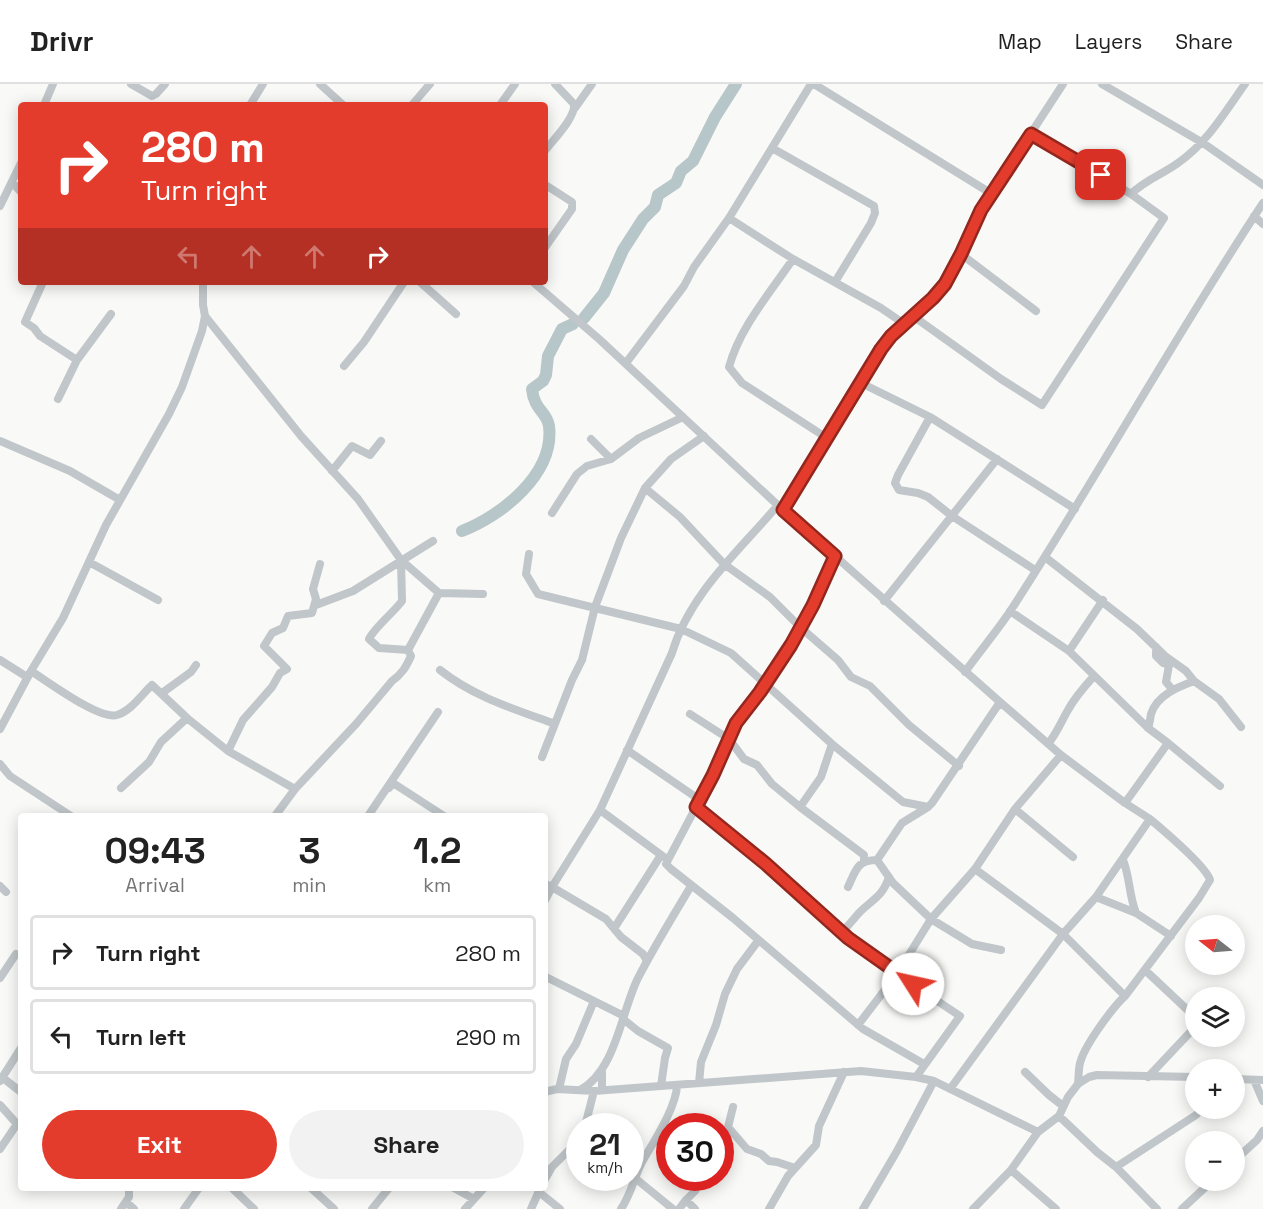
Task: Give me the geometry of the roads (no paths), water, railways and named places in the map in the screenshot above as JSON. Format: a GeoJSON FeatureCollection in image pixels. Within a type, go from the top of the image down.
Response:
{"type":"FeatureCollection","features":[{"type":"Feature","properties":{"kind":"street"},"geometry":{"type":"LineString","coordinates":[[45,102],[53,84]]}},
{"type":"Feature","properties":{"kind":"street"},"geometry":{"type":"LineString","coordinates":[[131,84],[152,96],[165,84]]}},
{"type":"Feature","properties":{"kind":"street"},"geometry":{"type":"LineString","coordinates":[[252,102],[263,84]]}},
{"type":"Feature","properties":{"kind":"street"},"geometry":{"type":"LineString","coordinates":[[320,84],[340,102]]}},
{"type":"Feature","properties":{"kind":"street"},"geometry":{"type":"LineString","coordinates":[[415,102],[430,84]]}},
{"type":"Feature","properties":{"kind":"street"},"geometry":{"type":"LineString","coordinates":[[502,102],[515,84]]}},
{"type":"Feature","properties":{"kind":"street"},"geometry":{"type":"LineString","coordinates":[[555,84],[575,108]]}},
{"type":"Feature","properties":{"kind":"street"},"geometry":{"type":"LineString","coordinates":[[548,147],[572,116],[592,84]]}},
{"type":"Feature","properties":{"kind":"street"},"geometry":{"type":"LineString","coordinates":[[626,363],[684,286],[690,273],[729,218],[813,84],[992,194]]}},
{"type":"Feature","properties":{"kind":"street"},"geometry":{"type":"LineString","coordinates":[[648,961],[643,954],[621,937],[615,927],[596,912],[574,902],[548,885],[600,810],[681,629],[723,564],[781,507],[827,438],[881,349],[903,323],[945,284],[981,210],[1063,84]]}},
{"type":"Feature","properties":{"kind":"street"},"geometry":{"type":"LineString","coordinates":[[1102,84],[1203,143],[1263,185]]}},
{"type":"Feature","properties":{"kind":"street"},"geometry":{"type":"LineString","coordinates":[[1131,194],[1138,186],[1179,163],[1203,143],[1245,84]]}},
{"type":"Feature","properties":{"kind":"street"},"geometry":{"type":"LineString","coordinates":[[913,316],[1001,379],[1042,405],[1164,218],[1131,194],[1031,134]]}},
{"type":"Feature","properties":{"kind":"street"},"geometry":{"type":"LineString","coordinates":[[772,148],[874,206],[875,213],[871,223],[835,282]]}},
{"type":"Feature","properties":{"kind":"street"},"geometry":{"type":"LineString","coordinates":[[0,206],[18,169]]}},
{"type":"Feature","properties":{"kind":"street"},"geometry":{"type":"LineString","coordinates":[[12,182],[18,189]]}},
{"type":"Feature","properties":{"kind":"street"},"geometry":{"type":"LineString","coordinates":[[548,187],[572,202],[572,208],[548,243]]}},
{"type":"Feature","properties":{"kind":"street"},"geometry":{"type":"LineString","coordinates":[[964,672],[1010,611],[1045,557],[1200,300],[1263,203]]}},
{"type":"Feature","properties":{"kind":"street"},"geometry":{"type":"LineString","coordinates":[[1254,216],[1263,224]]}},
{"type":"Feature","properties":{"kind":"street"},"geometry":{"type":"LineString","coordinates":[[729,218],[793,259],[903,323]]}},
{"type":"Feature","properties":{"kind":"street"},"geometry":{"type":"LineString","coordinates":[[961,254],[1036,311]]}},
{"type":"Feature","properties":{"kind":"street"},"geometry":{"type":"LineString","coordinates":[[793,259],[747,326],[734,350],[729,367],[742,383],[827,438]]}},
{"type":"Feature","properties":{"kind":"street"},"geometry":{"type":"LineString","coordinates":[[42,285],[25,322],[40,336],[77,360]]}},
{"type":"Feature","properties":{"kind":"street"},"geometry":{"type":"LineString","coordinates":[[203,285],[202,305],[205,316],[332,471],[358,499],[401,560],[440,593],[483,594]]}},
{"type":"Feature","properties":{"kind":"street"},"geometry":{"type":"LineString","coordinates":[[344,366],[364,342],[402,285]]}},
{"type":"Feature","properties":{"kind":"street"},"geometry":{"type":"LineString","coordinates":[[423,285],[456,314]]}},
{"type":"Feature","properties":{"kind":"street"},"geometry":{"type":"LineString","coordinates":[[536,285],[626,363],[964,672],[1060,755],[1172,837],[1208,875],[1209,880],[1199,898],[1125,996],[1113,1008],[1086,1047],[1080,1062],[1078,1084]]}},
{"type":"Feature","properties":{"kind":"street"},"geometry":{"type":"LineString","coordinates":[[58,399],[77,360],[111,314]]}},
{"type":"Feature","properties":{"kind":"street"},"geometry":{"type":"LineString","coordinates":[[0,729],[29,674],[63,618],[120,500],[169,414],[200,340],[205,316]]}},
{"type":"Feature","properties":{"kind":"street"},"geometry":{"type":"LineString","coordinates":[[861,383],[930,417],[1075,509]]}},
{"type":"Feature","properties":{"kind":"street"},"geometry":{"type":"LineString","coordinates":[[552,513],[576,474],[587,466],[611,459],[639,438],[683,417]]}},
{"type":"Feature","properties":{"kind":"street"},"geometry":{"type":"LineString","coordinates":[[930,417],[902,466],[895,483],[899,490],[928,498],[1035,570]]}},
{"type":"Feature","properties":{"kind":"street"},"geometry":{"type":"LineString","coordinates":[[542,757],[582,660],[595,607],[621,538],[645,488],[671,459],[704,436]]}},
{"type":"Feature","properties":{"kind":"street"},"geometry":{"type":"LineString","coordinates":[[591,439],[611,459]]}},
{"type":"Feature","properties":{"kind":"street"},"geometry":{"type":"LineString","coordinates":[[0,441],[70,471],[120,500]]}},
{"type":"Feature","properties":{"kind":"street"},"geometry":{"type":"LineString","coordinates":[[332,471],[352,446],[370,455],[381,441]]}},
{"type":"Feature","properties":{"kind":"street"},"geometry":{"type":"LineString","coordinates":[[884,601],[997,459]]}},
{"type":"Feature","properties":{"kind":"street"},"geometry":{"type":"LineString","coordinates":[[645,488],[680,517],[723,564],[770,597],[838,660],[851,677],[870,686],[909,725],[959,766]]}},
{"type":"Feature","properties":{"kind":"street"},"geometry":{"type":"LineString","coordinates":[[315,605],[353,591],[433,542]]}},
{"type":"Feature","properties":{"kind":"street"},"geometry":{"type":"LineString","coordinates":[[529,554],[526,574],[538,594],[681,629],[731,654],[832,744],[903,802],[928,807]]}},
{"type":"Feature","properties":{"kind":"street"},"geometry":{"type":"LineString","coordinates":[[615,927],[664,858],[696,807],[736,723],[791,645],[813,605],[835,556]]}},
{"type":"Feature","properties":{"kind":"street"},"geometry":{"type":"LineString","coordinates":[[1045,557],[1103,600],[1186,671],[1194,681],[1219,699],[1241,726]]}},
{"type":"Feature","properties":{"kind":"street"},"geometry":{"type":"LineString","coordinates":[[401,560],[402,601],[369,639],[379,648],[408,650]]}},
{"type":"Feature","properties":{"kind":"street"},"geometry":{"type":"LineString","coordinates":[[89,562],[158,600]]}},
{"type":"Feature","properties":{"kind":"street"},"geometry":{"type":"LineString","coordinates":[[228,750],[243,720],[272,687],[280,673],[287,669],[264,646],[272,633],[283,628],[288,616],[312,613],[316,599],[313,589],[320,564]]}},
{"type":"Feature","properties":{"kind":"street"},"geometry":{"type":"LineString","coordinates":[[408,650],[440,593]]}},
{"type":"Feature","properties":{"kind":"street"},"geometry":{"type":"LineString","coordinates":[[1069,651],[1103,600]]}},
{"type":"Feature","properties":{"kind":"street"},"geometry":{"type":"LineString","coordinates":[[1010,611],[1069,651],[1148,728],[1220,786]]}},
{"type":"Feature","properties":{"kind":"street"},"geometry":{"type":"LineString","coordinates":[[1156,647],[1156,656],[1169,665],[1166,682],[1172,689]]}},
{"type":"Feature","properties":{"kind":"street"},"geometry":{"type":"LineString","coordinates":[[277,813],[295,789],[356,724],[392,681],[404,671],[411,656],[408,650]]}},
{"type":"Feature","properties":{"kind":"street"},"geometry":{"type":"LineString","coordinates":[[0,660],[107,715],[115,716],[127,710],[152,685],[187,718],[228,750],[295,789]]}},
{"type":"Feature","properties":{"kind":"street"},"geometry":{"type":"LineString","coordinates":[[162,693],[191,672],[196,665]]}},
{"type":"Feature","properties":{"kind":"street"},"geometry":{"type":"LineString","coordinates":[[440,670],[459,684],[487,699],[555,724]]}},
{"type":"Feature","properties":{"kind":"street"},"geometry":{"type":"LineString","coordinates":[[1048,744],[1058,733],[1078,693],[1094,676]]}},
{"type":"Feature","properties":{"kind":"street"},"geometry":{"type":"LineString","coordinates":[[1148,728],[1151,713],[1172,689],[1194,681]]}},
{"type":"Feature","properties":{"kind":"street"},"geometry":{"type":"LineString","coordinates":[[877,860],[902,823],[928,807],[959,766],[1000,702]]}},
{"type":"Feature","properties":{"kind":"street"},"geometry":{"type":"LineString","coordinates":[[370,813],[438,712]]}},
{"type":"Feature","properties":{"kind":"street"},"geometry":{"type":"LineString","coordinates":[[690,714],[729,739],[744,759],[757,765],[772,784],[864,855],[864,861],[855,871],[848,887]]}},
{"type":"Feature","properties":{"kind":"street"},"geometry":{"type":"LineString","coordinates":[[121,788],[148,762],[161,742],[187,718]]}},
{"type":"Feature","properties":{"kind":"street"},"geometry":{"type":"LineString","coordinates":[[1125,803],[1168,743]]}},
{"type":"Feature","properties":{"kind":"street"},"geometry":{"type":"LineString","coordinates":[[800,807],[821,777],[832,744]]}},
{"type":"Feature","properties":{"kind":"street"},"geometry":{"type":"LineString","coordinates":[[627,750],[697,798],[696,807]]}},
{"type":"Feature","properties":{"kind":"street"},"geometry":{"type":"LineString","coordinates":[[858,1025],[897,974],[931,919],[975,869],[1015,809],[1060,755]]}},
{"type":"Feature","properties":{"kind":"street"},"geometry":{"type":"LineString","coordinates":[[0,764],[10,776],[66,813]]}},
{"type":"Feature","properties":{"kind":"street"},"geometry":{"type":"LineString","coordinates":[[370,813],[393,783],[439,813]]}},
{"type":"Feature","properties":{"kind":"street"},"geometry":{"type":"LineString","coordinates":[[696,807],[766,864],[842,932],[897,974],[960,1016],[916,1077]]}},
{"type":"Feature","properties":{"kind":"street"},"geometry":{"type":"LineString","coordinates":[[1015,809],[1073,856]]}},
{"type":"Feature","properties":{"kind":"street"},"geometry":{"type":"LineString","coordinates":[[600,810],[664,858],[671,869],[734,918],[858,1025],[924,1064]]}},
{"type":"Feature","properties":{"kind":"street"},"geometry":{"type":"LineString","coordinates":[[951,1089],[1063,934],[1096,897],[1150,819]]}},
{"type":"Feature","properties":{"kind":"street"},"geometry":{"type":"LineString","coordinates":[[864,861],[877,860]]}},
{"type":"Feature","properties":{"kind":"street"},"geometry":{"type":"LineString","coordinates":[[877,860],[892,883],[931,919],[972,944],[1001,950]]}},
{"type":"Feature","properties":{"kind":"street"},"geometry":{"type":"LineString","coordinates":[[1123,860],[1136,913]]}},
{"type":"Feature","properties":{"kind":"street"},"geometry":{"type":"LineString","coordinates":[[975,869],[1063,934],[1125,996]]}},
{"type":"Feature","properties":{"kind":"street"},"geometry":{"type":"LineString","coordinates":[[842,932],[859,913],[876,900],[885,889],[889,877]]}},
{"type":"Feature","properties":{"kind":"street"},"geometry":{"type":"LineString","coordinates":[[580,1090],[589,1086],[602,1069],[613,1048],[633,990],[691,886]]}},
{"type":"Feature","properties":{"kind":"street"},"geometry":{"type":"LineString","coordinates":[[1096,897],[1136,913],[1171,936]]}},
{"type":"Feature","properties":{"kind":"street"},"geometry":{"type":"LineString","coordinates":[[699,1083],[701,1062],[716,1025],[725,994],[737,969],[758,940]]}},
{"type":"Feature","properties":{"kind":"street"},"geometry":{"type":"LineString","coordinates":[[0,978],[16,954]]}},
{"type":"Feature","properties":{"kind":"street"},"geometry":{"type":"LineString","coordinates":[[1145,970],[1185,1008]]}},
{"type":"Feature","properties":{"kind":"street"},"geometry":{"type":"LineString","coordinates":[[548,978],[611,1008],[638,1031],[668,1048],[661,1086]]}},
{"type":"Feature","properties":{"kind":"street"},"geometry":{"type":"LineString","coordinates":[[560,1089],[566,1059],[576,1044],[594,1001]]}},
{"type":"Feature","properties":{"kind":"street"},"geometry":{"type":"LineString","coordinates":[[1148,1077],[1185,1038]]}},
{"type":"Feature","properties":{"kind":"street"},"geometry":{"type":"LineString","coordinates":[[18,1053],[1,1079],[18,1090]]}},
{"type":"Feature","properties":{"kind":"street"},"geometry":{"type":"LineString","coordinates":[[590,1113],[598,1090],[602,1069]]}},
{"type":"Feature","properties":{"kind":"street"},"geometry":{"type":"LineString","coordinates":[[548,1091],[677,1085],[861,1071],[934,1081],[1038,1131]]}},
{"type":"Feature","properties":{"kind":"street"},"geometry":{"type":"LineString","coordinates":[[769,1209],[788,1176],[816,1145],[819,1126],[844,1072]]}},
{"type":"Feature","properties":{"kind":"street"},"geometry":{"type":"LineString","coordinates":[[1025,1072],[1048,1095],[1063,1106]]}},
{"type":"Feature","properties":{"kind":"street"},"geometry":{"type":"LineString","coordinates":[[973,1209],[1011,1170],[1038,1131],[1059,1116],[1078,1084],[1089,1077],[1097,1075],[1185,1077]]}},
{"type":"Feature","properties":{"kind":"street"},"geometry":{"type":"LineString","coordinates":[[1245,1080],[1263,1080]]}},
{"type":"Feature","properties":{"kind":"street"},"geometry":{"type":"LineString","coordinates":[[1254,1080],[1263,1101]]}},
{"type":"Feature","properties":{"kind":"street"},"geometry":{"type":"LineString","coordinates":[[863,1209],[934,1081]]}},
{"type":"Feature","properties":{"kind":"street"},"geometry":{"type":"LineString","coordinates":[[644,1160],[674,1102],[677,1085]]}},
{"type":"Feature","properties":{"kind":"street"},"geometry":{"type":"LineString","coordinates":[[0,1105],[17,1125],[0,1149]]}},
{"type":"Feature","properties":{"kind":"street"},"geometry":{"type":"LineString","coordinates":[[733,1107],[728,1127],[738,1137],[739,1142],[769,1161],[795,1168]]}},
{"type":"Feature","properties":{"kind":"street"},"geometry":{"type":"LineString","coordinates":[[1059,1116],[1116,1167],[1157,1209]]}},
{"type":"Feature","properties":{"kind":"street"},"geometry":{"type":"LineString","coordinates":[[1116,1167],[1190,1119]]}},
{"type":"Feature","properties":{"kind":"street"},"geometry":{"type":"LineString","coordinates":[[1245,1150],[1263,1131]]}},
{"type":"Feature","properties":{"kind":"street"},"geometry":{"type":"LineString","coordinates":[[548,1174],[566,1153]]}},
{"type":"Feature","properties":{"kind":"street"},"geometry":{"type":"LineString","coordinates":[[1011,1170],[1051,1207]]}},
{"type":"Feature","properties":{"kind":"street"},"geometry":{"type":"LineString","coordinates":[[644,1185],[673,1209]]}},
{"type":"Feature","properties":{"kind":"street"},"geometry":{"type":"LineString","coordinates":[[120,1209],[126,1202],[130,1191]]}},
{"type":"Feature","properties":{"kind":"street"},"geometry":{"type":"LineString","coordinates":[[184,1209],[197,1191]]}},
{"type":"Feature","properties":{"kind":"street"},"geometry":{"type":"LineString","coordinates":[[235,1191],[254,1209]]}},
{"type":"Feature","properties":{"kind":"street"},"geometry":{"type":"LineString","coordinates":[[314,1191],[334,1209]]}},
{"type":"Feature","properties":{"kind":"street"},"geometry":{"type":"LineString","coordinates":[[377,1207],[387,1191]]}},
{"type":"Feature","properties":{"kind":"street"},"geometry":{"type":"LineString","coordinates":[[459,1191],[474,1199]]}},
{"type":"Feature","properties":{"kind":"street"},"geometry":{"type":"LineString","coordinates":[[465,1209],[481,1191]]}},
{"type":"Feature","properties":{"kind":"street"},"geometry":{"type":"LineString","coordinates":[[531,1209],[540,1191]]}},
{"type":"Feature","properties":{"kind":"street"},"geometry":{"type":"LineString","coordinates":[[541,1191],[560,1209]]}},
{"type":"Feature","properties":{"kind":"street"},"geometry":{"type":"LineString","coordinates":[[621,1209],[631,1191]]}},
{"type":"Feature","properties":{"kind":"street"},"geometry":{"type":"LineString","coordinates":[[679,1209],[695,1191]]}},
{"type":"Feature","properties":{"kind":"street"},"geometry":{"type":"LineString","coordinates":[[1182,1209],[1201,1191]]}},
{"type":"Feature","properties":{"kind":"street"},"geometry":{"type":"LineString","coordinates":[[686,1200],[694,1209]]}},
{"type":"Feature","properties":{"kind":"street"},"geometry":{"type":"LineString","coordinates":[[126,1202],[134,1209]]}},
{"type":"Feature","properties":{"kind":"waterway"},"geometry":{"type":"LineString","coordinates":[[584,318],[604,293],[623,250],[643,219],[655,207],[658,195],[676,183],[681,171],[693,161],[715,117],[736,84]]}},
{"type":"Feature","properties":{"kind":"waterway"},"geometry":{"type":"LineString","coordinates":[[462,531],[493,515],[508,504],[522,491],[543,461],[549,444],[549,426],[546,417],[535,402],[532,389],[543,381],[548,356],[562,329],[573,324]]}}]}
